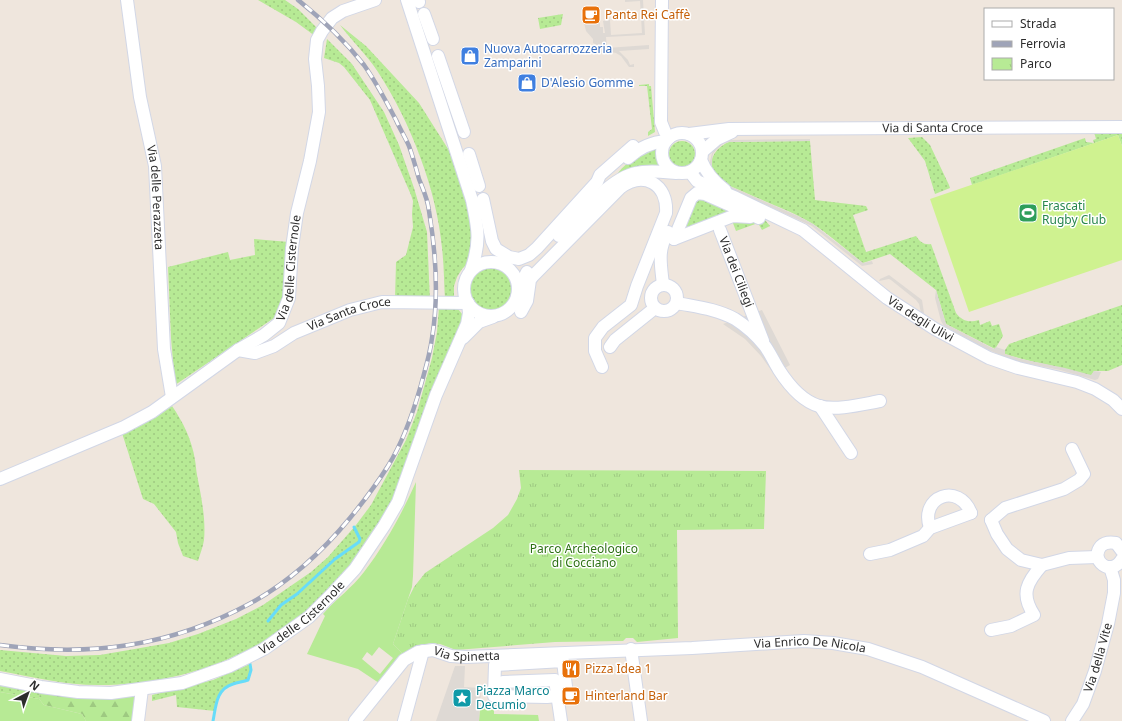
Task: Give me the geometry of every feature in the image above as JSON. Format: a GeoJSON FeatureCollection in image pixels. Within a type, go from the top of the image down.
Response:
{"type":"FeatureCollection","features":[{"type":"Feature","properties":{"kind":"street","name":"Via delle Perazzeta"},"geometry":{"type":"LineString","coordinates":[[127,0],[140,97],[155,166],[164,349],[172,397]]}},
{"type":"Feature","properties":{"kind":"street","name":"Via delle Cisternole"},"geometry":{"type":"LineString","coordinates":[[0,479],[124,427],[152,412],[238,350],[264,335],[278,323],[289,298],[292,248],[297,213],[310,161],[319,112],[315,59],[317,40],[322,30],[332,18],[343,11],[375,0]]}},
{"type":"Feature","properties":{"kind":"street"},"geometry":{"type":"LineString","coordinates":[[662,0],[661,122],[668,139]]}},
{"type":"Feature","properties":{"kind":"street"},"geometry":{"type":"LineString","coordinates":[[415,1],[472,200],[477,225],[478,243],[477,254],[471,270],[465,280],[464,291],[468,303],[473,309],[481,314],[488,316],[500,311],[505,312],[513,304],[517,297],[522,282],[528,271],[543,253],[583,211],[615,183],[627,175],[648,171],[676,172],[681,174],[690,172],[698,166],[702,156],[716,139],[729,133],[744,130]]}},
{"type":"Feature","properties":{"kind":"street"},"geometry":{"type":"LineString","coordinates":[[424,14],[433,39]]}},
{"type":"Feature","properties":{"kind":"street"},"geometry":{"type":"LineString","coordinates":[[438,56],[464,132]]}},
{"type":"Feature","properties":{"kind":"street","name":"Via di Santa Croce"},"geometry":{"type":"LineString","coordinates":[[744,130],[1122,127]]}},
{"type":"Feature","properties":{"kind":"street"},"geometry":{"type":"LineString","coordinates":[[676,172],[666,165],[663,159],[663,146],[673,135],[728,129],[744,130]]}},
{"type":"Feature","properties":{"kind":"street"},"geometry":{"type":"LineString","coordinates":[[689,134],[696,138],[701,144],[702,156]]}},
{"type":"Feature","properties":{"kind":"street"},"geometry":{"type":"LineString","coordinates":[[583,211],[616,167],[644,147],[658,141],[668,139]]}},
{"type":"Feature","properties":{"kind":"street"},"geometry":{"type":"LineString","coordinates":[[483,199],[492,241],[496,249],[509,257],[521,259],[529,255],[537,248],[597,182],[600,175],[633,146]]}},
{"type":"Feature","properties":{"kind":"street"},"geometry":{"type":"LineString","coordinates":[[470,154],[479,186]]}},
{"type":"Feature","properties":{"kind":"street","name":"Via degli Ulivi"},"geometry":{"type":"LineString","coordinates":[[702,156],[706,171],[717,185],[734,197]]}},
{"type":"Feature","properties":{"kind":"street"},"geometry":{"type":"LineString","coordinates":[[648,171],[661,180],[669,194],[671,203],[666,236]]}},
{"type":"Feature","properties":{"kind":"street"},"geometry":{"type":"LineString","coordinates":[[663,285],[660,256],[661,245],[680,210],[690,187],[690,172]]}},
{"type":"Feature","properties":{"kind":"street","name":"Via degli Ulivi"},"geometry":{"type":"LineString","coordinates":[[690,172],[697,181],[803,230],[887,298],[948,336],[989,358],[1018,368],[1077,382],[1095,389],[1113,400],[1122,409]]}},
{"type":"Feature","properties":{"kind":"street"},"geometry":{"type":"LineString","coordinates":[[521,312],[527,301],[530,280],[533,276],[620,188],[627,182],[635,179],[644,179],[653,183],[660,188],[664,196],[666,213],[631,305],[603,327],[595,338],[595,351],[602,367]]}},
{"type":"Feature","properties":{"kind":"street"},"geometry":{"type":"LineString","coordinates":[[697,193],[705,194],[759,218],[733,216],[674,239],[691,198],[697,193]]}},
{"type":"Feature","properties":{"kind":"street"},"geometry":{"type":"LineString","coordinates":[[477,225],[487,249],[493,257],[512,271],[518,287],[517,297]]}},
{"type":"Feature","properties":{"kind":"street","name":"Via dei Ciliegi"},"geometry":{"type":"LineString","coordinates":[[720,230],[765,346]]}},
{"type":"Feature","properties":{"kind":"street"},"geometry":{"type":"LineString","coordinates":[[471,270],[479,264],[485,262],[520,265],[529,262],[543,253]]}},
{"type":"Feature","properties":{"kind":"street"},"geometry":{"type":"LineString","coordinates":[[658,286],[668,286],[676,292],[677,303],[674,307],[665,312],[660,311],[655,308],[650,299],[651,294],[658,286]]}},
{"type":"Feature","properties":{"kind":"street","name":"Via Santa Croce"},"geometry":{"type":"LineString","coordinates":[[238,350],[255,353],[261,351],[274,346],[294,333],[350,310],[382,302],[468,303]]}},
{"type":"Feature","properties":{"kind":"street","name":"Via delle Cisternole"},"geometry":{"type":"LineString","coordinates":[[0,679],[78,692],[111,693],[182,683],[236,663],[264,648],[309,617],[355,569],[398,502],[436,395],[467,324],[469,313],[468,303]]}},
{"type":"Feature","properties":{"kind":"street"},"geometry":{"type":"LineString","coordinates":[[677,303],[717,310],[736,319],[765,346],[780,371],[797,392],[808,401],[820,406],[831,408],[880,401]]}},
{"type":"Feature","properties":{"kind":"street"},"geometry":{"type":"LineString","coordinates":[[610,347],[615,340],[655,308]]}},
{"type":"Feature","properties":{"kind":"street","name":"Via delle Cisternole"},"geometry":{"type":"LineString","coordinates":[[459,343],[479,322],[500,311]]}},
{"type":"Feature","properties":{"kind":"street"},"geometry":{"type":"LineString","coordinates":[[820,406],[851,453]]}},
{"type":"Feature","properties":{"kind":"street"},"geometry":{"type":"LineString","coordinates":[[991,520],[1005,508],[1058,491],[1079,480],[1084,474],[1072,449]]}},
{"type":"Feature","properties":{"kind":"street"},"geometry":{"type":"LineString","coordinates":[[930,528],[928,514],[930,506],[942,497],[957,497],[964,500],[972,513]]}},
{"type":"Feature","properties":{"kind":"street"},"geometry":{"type":"LineString","coordinates":[[870,554],[890,550],[923,536],[930,528],[972,513],[991,520],[997,534],[1007,549],[1021,560],[1042,565],[1069,558],[1097,557]]}},
{"type":"Feature","properties":{"kind":"street"},"geometry":{"type":"LineString","coordinates":[[1120,543],[1108,542],[1103,544],[1099,547],[1097,557],[1103,565],[1110,568],[1119,564],[1122,559]]}},
{"type":"Feature","properties":{"kind":"street"},"geometry":{"type":"LineString","coordinates":[[991,630],[1011,626],[1034,615],[1028,606],[1026,593],[1030,578],[1042,565]]}},
{"type":"Feature","properties":{"kind":"street","name":"Via della Vite"},"geometry":{"type":"LineString","coordinates":[[1072,721],[1083,704],[1095,671],[1108,624],[1114,593],[1114,580],[1110,568]]}},
{"type":"Feature","properties":{"kind":"street","name":"Via Enrico De Nicola"},"geometry":{"type":"LineString","coordinates":[[562,652],[692,648],[804,641],[833,643],[868,649],[922,667],[1044,721]]}},
{"type":"Feature","properties":{"kind":"street"},"geometry":{"type":"LineString","coordinates":[[631,649],[641,721]]}},
{"type":"Feature","properties":{"kind":"street","name":"Via Spinetta"},"geometry":{"type":"LineString","coordinates":[[355,721],[404,660],[418,652],[433,650],[451,656],[466,657],[562,652]]}},
{"type":"Feature","properties":{"kind":"street"},"geometry":{"type":"LineString","coordinates":[[404,721],[423,651]]}},
{"type":"Feature","properties":{"kind":"street"},"geometry":{"type":"LineString","coordinates":[[563,661],[566,695],[557,696],[494,696],[495,665],[563,661]]}},
{"type":"Feature","properties":{"kind":"street"},"geometry":{"type":"LineString","coordinates":[[503,682],[555,680],[561,721]]}},
{"type":"Feature","properties":{"kind":"street"},"geometry":{"type":"LineString","coordinates":[[138,721],[142,689]]}},
{"type":"Feature","properties":{"kind":"green space"},"geometry":{"type":"Polygon","coordinates":[[[258,0],[285,0],[298,9],[320,31],[315,36],[296,22],[258,0]]]}},
{"type":"Feature","properties":{"kind":"green space"},"geometry":{"type":"Polygon","coordinates":[[[563,14],[561,25],[540,29],[538,18],[563,14]]]}},
{"type":"Feature","properties":{"kind":"green space"},"geometry":{"type":"Polygon","coordinates":[[[340,25],[366,46],[419,103],[450,152],[467,203],[473,243],[469,262],[457,277],[454,286],[454,296],[445,300],[442,248],[439,226],[428,180],[420,157],[401,112],[390,91],[374,66],[340,25]]]}},
{"type":"Feature","properties":{"kind":"green space"},"geometry":{"type":"Polygon","coordinates":[[[327,39],[352,64],[384,112],[399,145],[427,232],[430,301],[395,299],[396,262],[406,255],[413,227],[413,201],[370,100],[344,67],[339,63],[324,58],[327,39]]]}},
{"type":"Feature","properties":{"kind":"green space"},"geometry":{"type":"Polygon","coordinates":[[[649,84],[649,86],[651,86],[655,132],[648,136],[648,132],[652,129],[647,86],[639,85],[649,84]]]}},
{"type":"Feature","properties":{"kind":"green space"},"geometry":{"type":"Polygon","coordinates":[[[1122,131],[1122,146],[1118,135],[972,185],[970,178],[1085,138],[1086,142],[1094,143],[1093,140],[1096,139],[1094,132],[1122,131]]]}},
{"type":"Feature","properties":{"kind":"green space","name":"Frascati Rugby Club"},"geometry":{"type":"Polygon","coordinates":[[[1118,135],[1122,146],[1122,260],[969,312],[930,199],[1118,135]]]}},
{"type":"Feature","properties":{"kind":"green space"},"geometry":{"type":"Polygon","coordinates":[[[922,137],[930,145],[950,188],[935,194],[925,161],[908,138],[922,137]]]}},
{"type":"Feature","properties":{"kind":"green space"},"geometry":{"type":"Polygon","coordinates":[[[682,141],[691,145],[695,154],[691,163],[682,167],[673,163],[669,154],[673,145],[682,141]]]}},
{"type":"Feature","properties":{"kind":"green space"},"geometry":{"type":"Polygon","coordinates":[[[810,141],[815,200],[866,206],[868,210],[853,215],[866,252],[916,236],[922,243],[931,244],[958,316],[966,321],[979,320],[980,325],[990,321],[992,326],[999,324],[1003,336],[995,349],[946,324],[936,290],[890,254],[863,263],[805,219],[726,184],[715,175],[712,170],[712,160],[716,151],[724,144],[729,142],[810,141]]]}},
{"type":"Feature","properties":{"kind":"green space"},"geometry":{"type":"Polygon","coordinates":[[[657,147],[660,148],[660,164],[658,166],[641,166],[619,174],[618,173],[626,164],[657,147]]]}},
{"type":"Feature","properties":{"kind":"green space"},"geometry":{"type":"Polygon","coordinates":[[[694,195],[765,220],[770,226],[762,230],[758,223],[736,231],[731,218],[674,239],[694,195]]]}},
{"type":"Feature","properties":{"kind":"green space"},"geometry":{"type":"Polygon","coordinates":[[[254,239],[289,242],[284,300],[277,316],[175,385],[171,338],[168,267],[228,252],[230,260],[255,255],[254,239]]]}},
{"type":"Feature","properties":{"kind":"green space"},"geometry":{"type":"Polygon","coordinates":[[[492,267],[504,271],[510,277],[514,289],[510,301],[504,307],[492,311],[480,307],[474,301],[470,289],[474,277],[480,271],[492,267]]]}},
{"type":"Feature","properties":{"kind":"green space"},"geometry":{"type":"Polygon","coordinates":[[[1122,305],[1122,365],[1108,371],[1094,371],[1091,376],[1005,354],[1005,350],[1009,344],[1122,305]]]}},
{"type":"Feature","properties":{"kind":"green space"},"geometry":{"type":"Polygon","coordinates":[[[439,307],[458,309],[462,314],[461,326],[449,349],[394,496],[371,538],[343,575],[311,608],[274,635],[235,656],[192,672],[146,682],[86,685],[0,671],[0,650],[66,656],[100,655],[169,643],[198,634],[236,619],[263,605],[311,572],[328,557],[371,505],[406,440],[417,412],[432,358],[437,332],[439,307]]]}},
{"type":"Feature","properties":{"kind":"green space"},"geometry":{"type":"Polygon","coordinates":[[[172,406],[180,418],[194,453],[203,507],[204,524],[204,540],[198,561],[183,556],[176,532],[154,504],[143,499],[122,433],[172,406]]]}},
{"type":"Feature","properties":{"kind":"green space","name":"Parco Archeologico di Cocciano"},"geometry":{"type":"Polygon","coordinates":[[[519,470],[766,471],[764,529],[677,530],[678,638],[637,642],[633,638],[626,638],[623,641],[555,642],[456,650],[440,644],[431,643],[415,647],[403,654],[393,644],[408,599],[414,587],[425,573],[493,528],[508,515],[521,488],[519,470]]]}},
{"type":"Feature","properties":{"kind":"green space"},"geometry":{"type":"Polygon","coordinates":[[[416,482],[412,587],[393,644],[403,654],[379,683],[358,669],[307,654],[325,616],[323,614],[354,583],[372,562],[393,528],[416,482]],[[379,647],[372,656],[367,652],[362,659],[380,674],[393,658],[379,647]]]}},
{"type":"Feature","properties":{"kind":"green space"},"geometry":{"type":"Polygon","coordinates":[[[250,664],[251,670],[248,680],[225,687],[218,696],[215,711],[177,707],[176,695],[152,701],[152,695],[213,680],[250,664]]]}},
{"type":"Feature","properties":{"kind":"green space"},"geometry":{"type":"Polygon","coordinates":[[[0,684],[40,692],[39,699],[0,692],[0,684]]]}},
{"type":"Feature","properties":{"kind":"green space"},"geometry":{"type":"Polygon","coordinates":[[[0,692],[39,699],[44,705],[82,714],[86,721],[0,721],[0,692]]]}},
{"type":"Feature","properties":{"kind":"green space"},"geometry":{"type":"Polygon","coordinates":[[[40,692],[135,696],[137,697],[134,721],[86,721],[82,714],[44,705],[39,699],[40,692]]]}},
{"type":"Feature","properties":{"kind":"green space"},"geometry":{"type":"Polygon","coordinates":[[[480,706],[494,707],[494,714],[538,715],[539,721],[479,721],[480,706]]]}},
{"type":"Feature","properties":{"kind":"shaded area"},"geometry":{"type":"Polygon","coordinates":[[[625,0],[643,0],[645,35],[606,37],[607,48],[649,45],[649,49],[619,51],[628,60],[630,65],[634,64],[634,67],[629,67],[621,56],[616,53],[605,51],[604,48],[593,43],[593,39],[586,31],[584,23],[600,21],[600,27],[603,27],[603,33],[605,33],[603,21],[610,20],[611,35],[642,33],[640,1],[625,2],[625,0]]]}},
{"type":"Feature","properties":{"kind":"shaded area"},"geometry":{"type":"Polygon","coordinates":[[[810,139],[810,141],[729,142],[723,144],[713,154],[712,168],[714,175],[725,184],[813,224],[863,263],[872,261],[873,264],[862,266],[812,226],[724,186],[713,176],[710,169],[712,153],[716,147],[728,140],[810,139]]]}},
{"type":"Feature","properties":{"kind":"shaded area"},"geometry":{"type":"Polygon","coordinates":[[[889,275],[922,300],[924,313],[921,313],[919,304],[916,300],[891,280],[879,281],[880,279],[889,275]]]}},
{"type":"Feature","properties":{"kind":"shaded area"},"geometry":{"type":"Polygon","coordinates":[[[936,290],[946,324],[994,349],[996,347],[1005,350],[1005,354],[1091,375],[1094,371],[1101,372],[1098,379],[1095,380],[1060,370],[1014,361],[984,348],[944,326],[941,321],[935,298],[936,290]]]}},
{"type":"Feature","properties":{"kind":"shaded area"},"geometry":{"type":"Polygon","coordinates":[[[762,310],[790,365],[774,374],[761,356],[745,339],[723,324],[762,310]]]}},
{"type":"Feature","properties":{"kind":"shaded area","name":"Piazza Marco Decumio"},"geometry":{"type":"Polygon","coordinates":[[[455,666],[465,666],[464,687],[481,688],[479,721],[436,721],[455,666]]]}},
{"type":"Feature","properties":{"kind":"waterway"},"geometry":{"type":"LineString","coordinates":[[268,621],[281,605],[297,594],[335,559],[359,542],[360,539],[354,527]]}},
{"type":"Feature","properties":{"kind":"waterway"},"geometry":{"type":"LineString","coordinates":[[213,721],[216,704],[220,694],[227,686],[248,680],[251,670],[250,664]]}},
{"type":"Feature","properties":{"kind":"railway"},"geometry":{"type":"LineString","coordinates":[[0,645],[66,650],[98,649],[129,645],[160,639],[190,630],[221,618],[251,603],[279,586],[292,576],[339,531],[370,493],[388,466],[403,437],[421,385],[430,350],[434,322],[436,274],[428,203],[409,146],[373,78],[357,56],[341,39],[298,0]]}},
{"type":"Feature","properties":{"kind":"place","name":"Panta Rei Caffè"},"geometry":{"type":"Point","coordinates":[591,15]}},
{"type":"Feature","properties":{"kind":"place","name":"Nuova Autocarrozzeria Zamparini"},"geometry":{"type":"Point","coordinates":[470,56]}},
{"type":"Feature","properties":{"kind":"place","name":"D'Alesio Gomme"},"geometry":{"type":"Point","coordinates":[527,83]}},
{"type":"Feature","properties":{"kind":"place","name":"Frascati Rugby Club"},"geometry":{"type":"Point","coordinates":[1028,213]}},
{"type":"Feature","properties":{"kind":"place","name":"Pizza Idea 1"},"geometry":{"type":"Point","coordinates":[571,669]}},
{"type":"Feature","properties":{"kind":"place","name":"Hinterland Bar"},"geometry":{"type":"Point","coordinates":[571,696]}},
{"type":"Feature","properties":{"kind":"place","name":"Piazza Marco Decumio"},"geometry":{"type":"Point","coordinates":[462,698]}}]}
